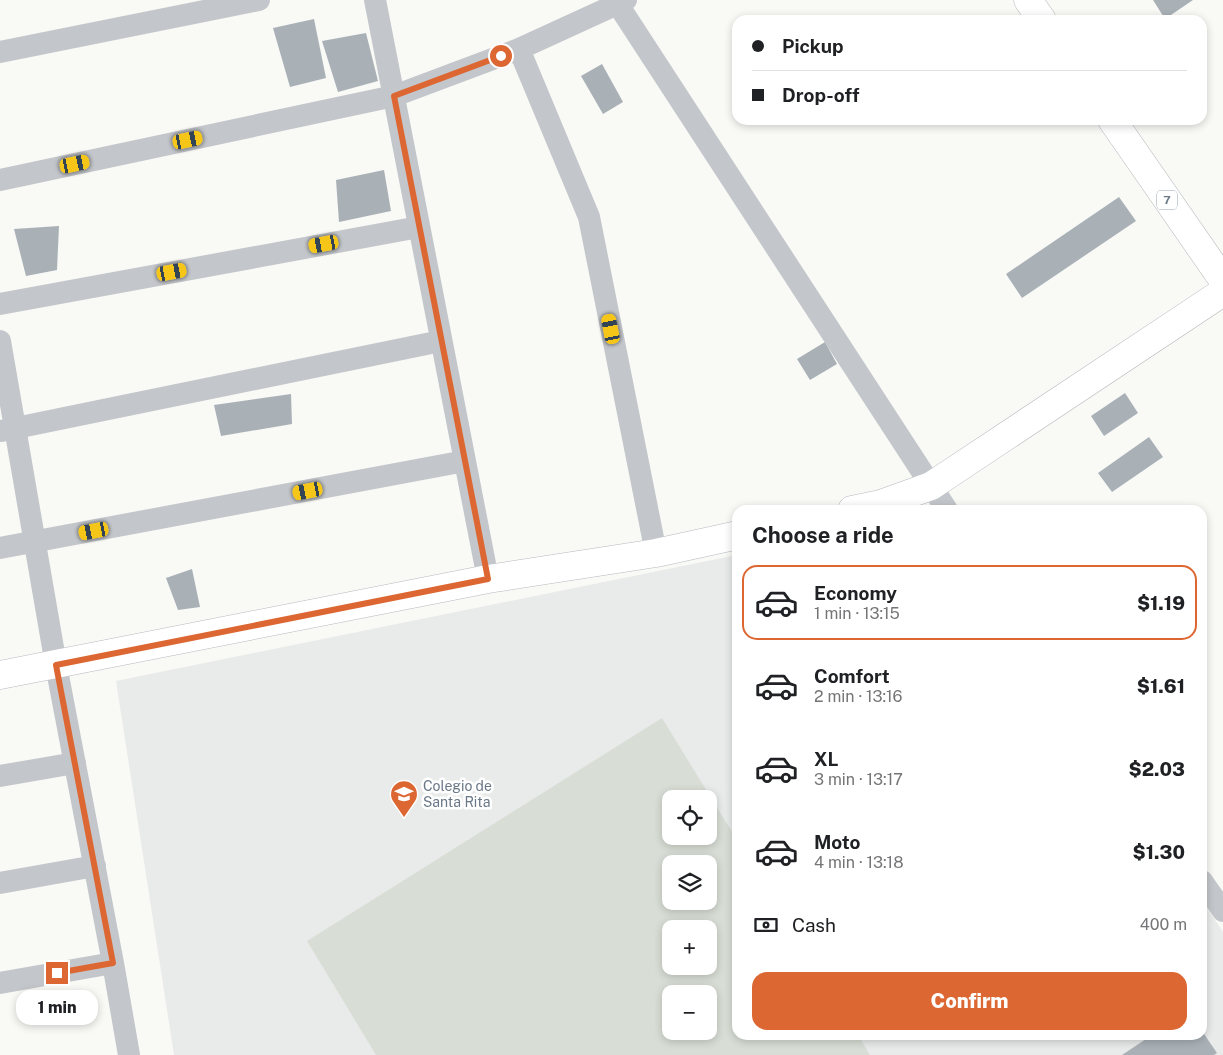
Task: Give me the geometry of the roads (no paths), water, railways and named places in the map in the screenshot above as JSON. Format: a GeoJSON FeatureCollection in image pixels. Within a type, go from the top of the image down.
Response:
{"type":"FeatureCollection","features":[{"type":"Feature","properties":{"kind":"main road"},"geometry":{"type":"LineString","coordinates":[[1028,0],[1038,15]]}},
{"type":"Feature","properties":{"kind":"main road","name":"7"},"geometry":{"type":"LineString","coordinates":[[1115,125],[1223,280]]}},
{"type":"Feature","properties":{"kind":"main road"},"geometry":{"type":"LineString","coordinates":[[876,505],[931,486],[1223,292]]}},
{"type":"Feature","properties":{"kind":"main road"},"geometry":{"type":"LineString","coordinates":[[0,675],[488,579],[656,553],[732,536]]}},
{"type":"Feature","properties":{"kind":"street"},"geometry":{"type":"LineString","coordinates":[[0,52],[259,0]]}},
{"type":"Feature","properties":{"kind":"street"},"geometry":{"type":"LineString","coordinates":[[376,0],[488,579]]}},
{"type":"Feature","properties":{"kind":"street"},"geometry":{"type":"LineString","coordinates":[[0,180],[394,96],[519,49],[620,2],[944,505]]}},
{"type":"Feature","properties":{"kind":"street"},"geometry":{"type":"LineString","coordinates":[[519,49],[589,217],[656,553]]}},
{"type":"Feature","properties":{"kind":"street"},"geometry":{"type":"LineString","coordinates":[[0,304],[419,226]]}},
{"type":"Feature","properties":{"kind":"street"},"geometry":{"type":"LineString","coordinates":[[0,341],[8,430],[35,542],[56,665],[129,1055]]}},
{"type":"Feature","properties":{"kind":"street"},"geometry":{"type":"LineString","coordinates":[[8,430],[441,341]]}},
{"type":"Feature","properties":{"kind":"street"},"geometry":{"type":"LineString","coordinates":[[0,548],[465,461]]}},
{"type":"Feature","properties":{"kind":"street"},"geometry":{"type":"LineString","coordinates":[[0,776],[75,763]]}},
{"type":"Feature","properties":{"kind":"street"},"geometry":{"type":"LineString","coordinates":[[0,883],[95,866]]}},
{"type":"Feature","properties":{"kind":"street"},"geometry":{"type":"LineString","coordinates":[[1207,888],[1223,911]]}},
{"type":"Feature","properties":{"kind":"street"},"geometry":{"type":"LineString","coordinates":[[0,983],[113,963]]}},
{"type":"Feature","properties":{"kind":"place","name":"Colegio de Santa Rita"},"geometry":{"type":"Point","coordinates":[404,818]}}]}
